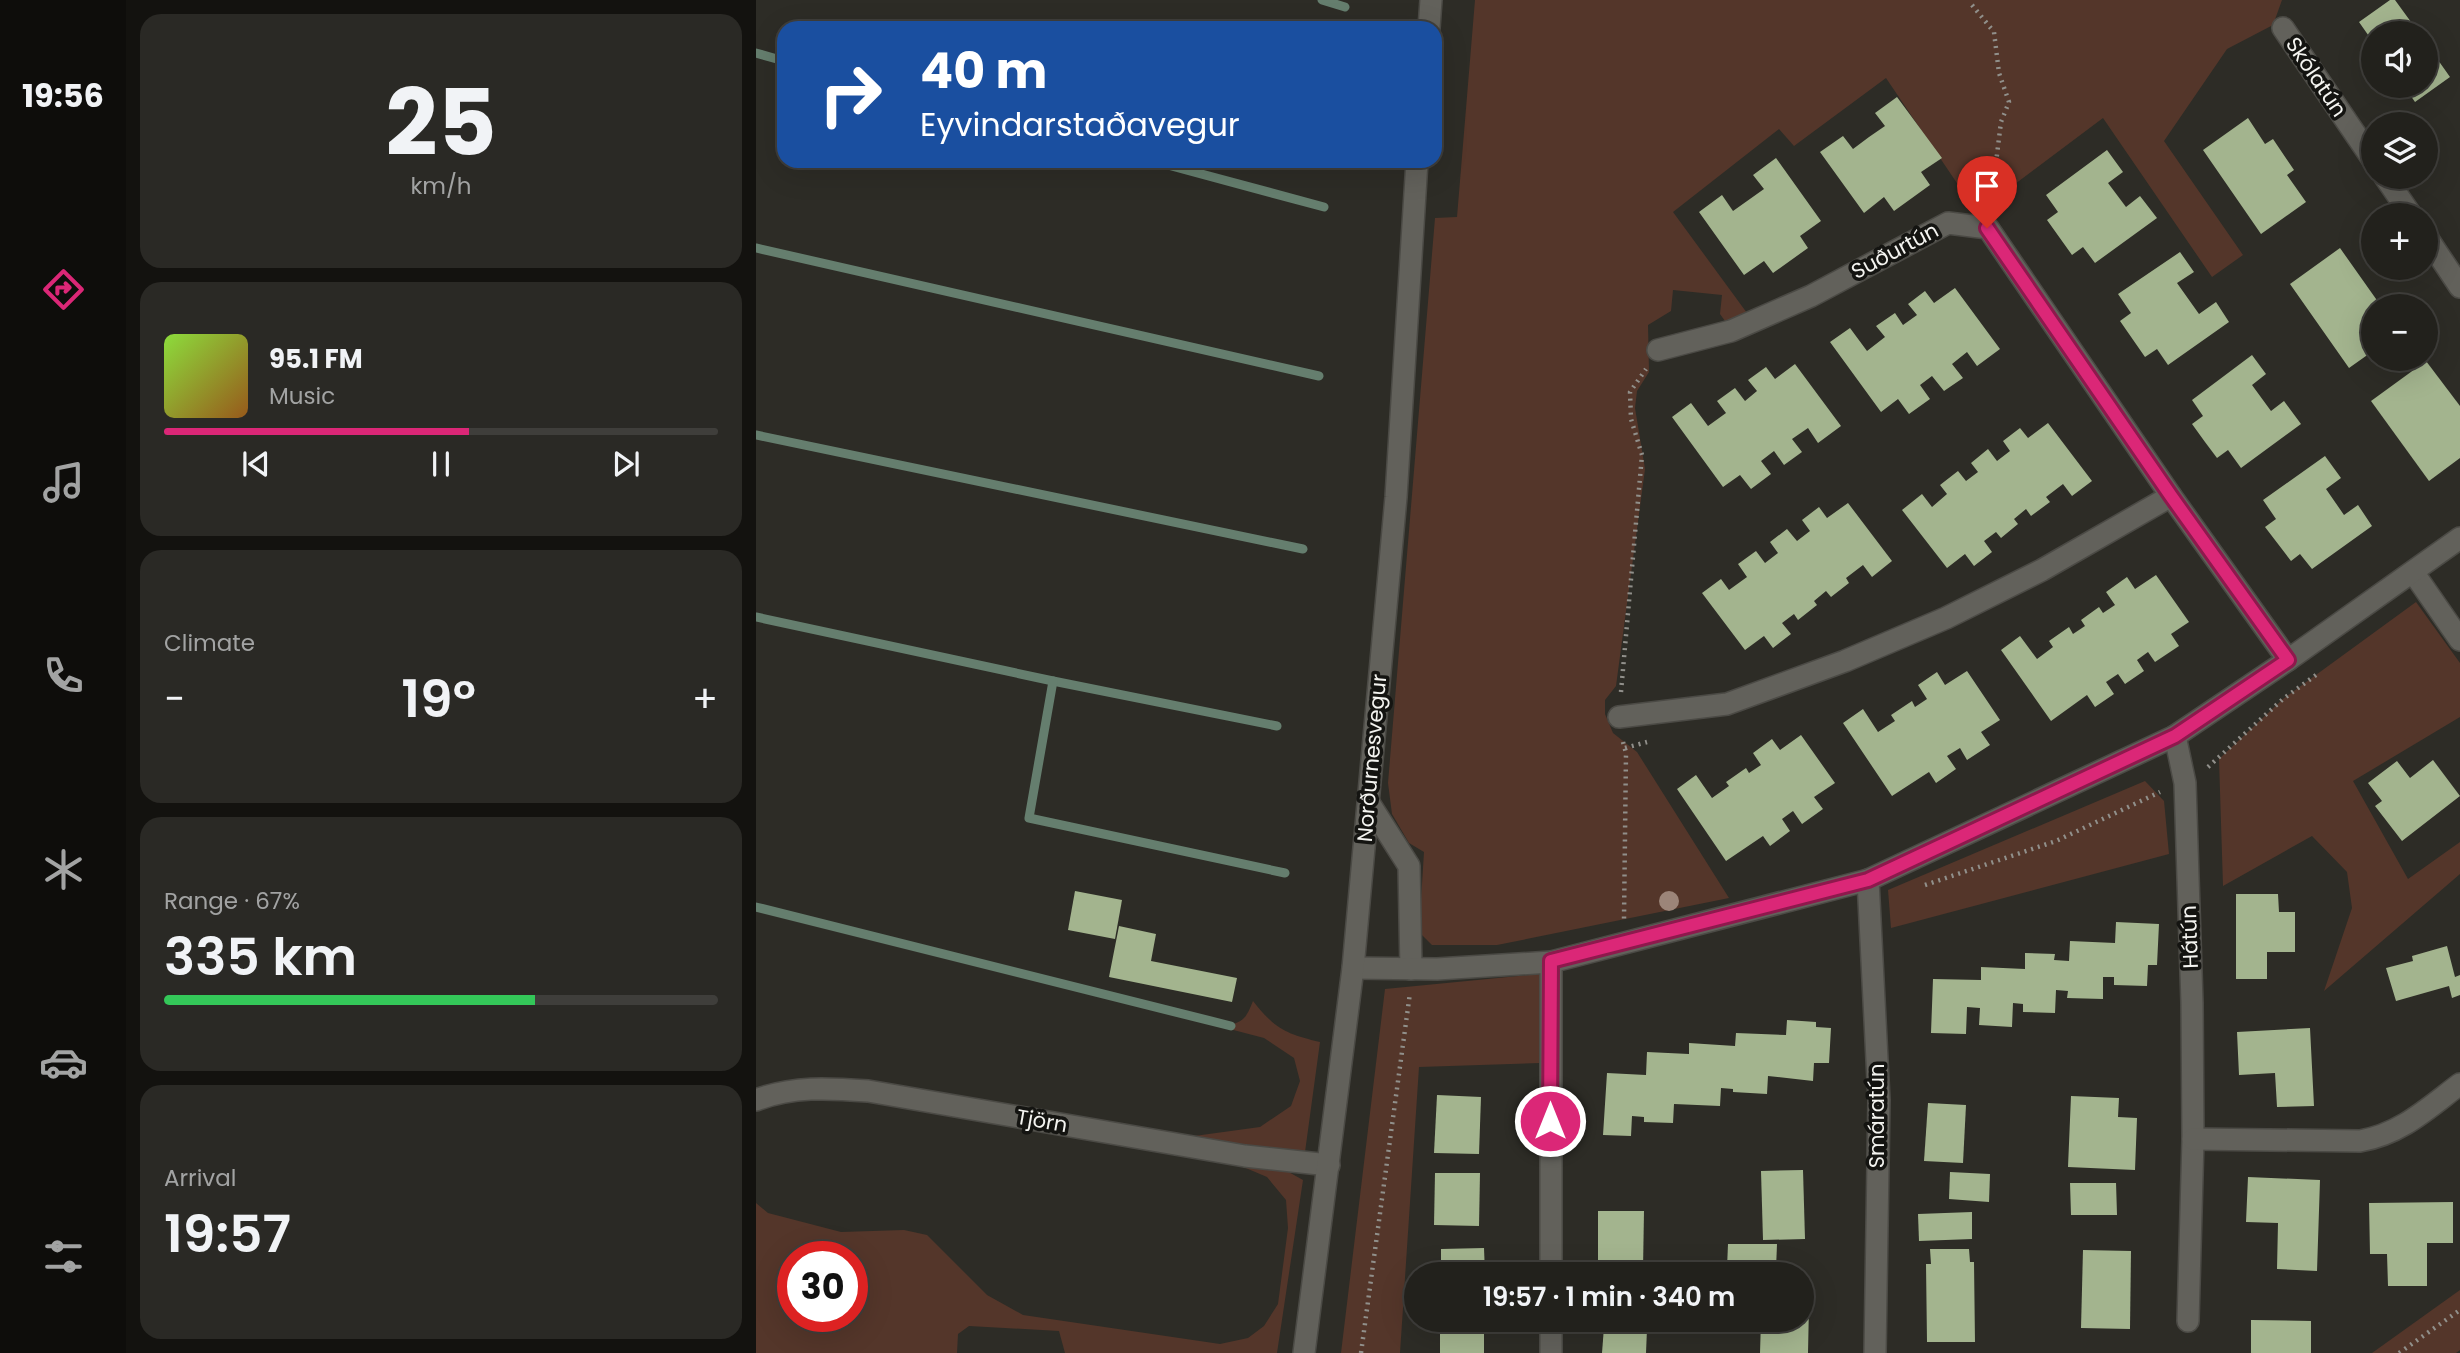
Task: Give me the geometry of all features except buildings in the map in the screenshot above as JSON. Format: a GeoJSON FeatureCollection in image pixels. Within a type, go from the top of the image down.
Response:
{"type":"FeatureCollection","features":[{"type":"Feature","properties":{"kind":"street"},"geometry":{"type":"LineString","coordinates":[[1430,21],[1432,0]]}},
{"type":"Feature","properties":{"kind":"street","name":"Skólatún"},"geometry":{"type":"LineString","coordinates":[[2283,29],[2361,143]]}},
{"type":"Feature","properties":{"kind":"street","name":"Norðurnesvegur"},"geometry":{"type":"LineString","coordinates":[[1304,1353],[1353,968],[1396,497],[1417,168]]}},
{"type":"Feature","properties":{"kind":"street","name":"Suðurtún"},"geometry":{"type":"LineString","coordinates":[[1658,350],[1731,331],[1811,296],[1948,223],[1987,228]]}},
{"type":"Feature","properties":{"kind":"street"},"geometry":{"type":"LineString","coordinates":[[1987,228],[2171,496],[2288,660]]}},
{"type":"Feature","properties":{"kind":"street"},"geometry":{"type":"LineString","coordinates":[[2438,254],[2460,287]]}},
{"type":"Feature","properties":{"kind":"street"},"geometry":{"type":"LineString","coordinates":[[1619,717],[1727,704],[1845,661],[1946,618],[2042,570],[2171,496]]}},
{"type":"Feature","properties":{"kind":"street"},"geometry":{"type":"LineString","coordinates":[[1353,968],[1411,969],[1551,961],[1868,880],[2175,736],[2460,538]]}},
{"type":"Feature","properties":{"kind":"street"},"geometry":{"type":"LineString","coordinates":[[2413,572],[2460,640]]}},
{"type":"Feature","properties":{"kind":"street","name":"Hátún"},"geometry":{"type":"LineString","coordinates":[[2175,736],[2185,783],[2192,1003],[2193,1139],[2188,1321]]}},
{"type":"Feature","properties":{"kind":"street"},"geometry":{"type":"LineString","coordinates":[[1368,803],[1409,866],[1411,969]]}},
{"type":"Feature","properties":{"kind":"street","name":"Smáratún"},"geometry":{"type":"LineString","coordinates":[[1868,880],[1879,1100],[1875,1353]]}},
{"type":"Feature","properties":{"kind":"street"},"geometry":{"type":"LineString","coordinates":[[1550,1262],[1551,961]]}},
{"type":"Feature","properties":{"kind":"street"},"geometry":{"type":"LineString","coordinates":[[2193,1139],[2360,1141],[2375,1138],[2403,1127],[2460,1084]]}},
{"type":"Feature","properties":{"kind":"street","name":"Tjörn"},"geometry":{"type":"LineString","coordinates":[[756,1100],[779,1091],[818,1087],[868,1091],[1245,1156],[1329,1165]]}},
{"type":"Feature","properties":{"kind":"street"},"geometry":{"type":"LineString","coordinates":[[1550,1332],[1550,1353]]}},
{"type":"Feature","properties":{"kind":"path"},"geometry":{"type":"LineString","coordinates":[[1972,5],[1994,32],[1999,73],[2009,102],[2001,122],[1987,228]]}},
{"type":"Feature","properties":{"kind":"path"},"geometry":{"type":"LineString","coordinates":[[1624,942],[1626,753],[1619,717],[1642,455],[1631,419],[1630,392],[1658,350]]}},
{"type":"Feature","properties":{"kind":"path"},"geometry":{"type":"LineString","coordinates":[[1361,1353],[1410,995],[1411,969]]}},
{"type":"Feature","properties":{"kind":"path"},"geometry":{"type":"LineString","coordinates":[[2399,1353],[2460,1310]]}},
{"type":"Feature","properties":{"kind":"shaded area"},"geometry":{"type":"Polygon","coordinates":[[[1475,0],[2282,0],[2273,25],[2227,49],[2164,141],[2243,255],[2212,277],[2103,118],[1987,205],[1967,198],[1886,78],[1794,146],[1779,129],[1673,212],[1747,313],[1725,321],[1720,314],[1722,295],[1673,290],[1671,311],[1648,325],[1649,372],[1637,391],[1635,408],[1645,469],[1616,686],[1605,700],[1605,714],[1613,733],[1637,752],[1729,898],[1497,945],[1432,945],[1419,932],[1424,852],[1409,843],[1392,814],[1388,783],[1435,218],[1457,217],[1475,0]]]}},
{"type":"Feature","properties":{"kind":"shaded area"},"geometry":{"type":"Polygon","coordinates":[[[2416,602],[2460,663],[2460,717],[2353,781],[2408,879],[2460,842],[2460,874],[2324,991],[2352,908],[2347,872],[2312,836],[2223,886],[2219,759],[2283,699],[2416,602]]]}},
{"type":"Feature","properties":{"kind":"shaded area"},"geometry":{"type":"Polygon","coordinates":[[[2145,781],[2164,801],[2169,854],[1891,928],[1888,890],[2145,781]]]}},
{"type":"Feature","properties":{"kind":"shaded area"},"geometry":{"type":"Polygon","coordinates":[[[1540,974],[1540,1063],[1419,1067],[1400,1353],[1341,1353],[1385,989],[1540,974]]]}},
{"type":"Feature","properties":{"kind":"shaded area"},"geometry":{"type":"Polygon","coordinates":[[[1253,1001],[1282,1029],[1320,1042],[1305,1152],[1187,1137],[1260,1127],[1291,1106],[1300,1081],[1294,1058],[1264,1038],[1222,1027],[1242,1020],[1253,1001]]]}},
{"type":"Feature","properties":{"kind":"shaded area"},"geometry":{"type":"Polygon","coordinates":[[[1234,1163],[1285,1170],[1303,1180],[1277,1353],[1065,1353],[1059,1331],[969,1326],[958,1334],[957,1353],[756,1353],[756,1203],[768,1213],[841,1232],[904,1230],[927,1235],[987,1295],[1023,1315],[1220,1344],[1248,1338],[1264,1326],[1278,1304],[1288,1228],[1286,1200],[1267,1177],[1234,1163]]]}},
{"type":"Feature","properties":{"kind":"shaded area"},"geometry":{"type":"Polygon","coordinates":[[[2460,1290],[2460,1350],[2456,1353],[2372,1353],[2460,1290]]]}},
{"type":"Feature","properties":{"kind":"waterway"},"geometry":{"type":"LineString","coordinates":[[1322,0],[1345,7]]}},
{"type":"Feature","properties":{"kind":"waterway"},"geometry":{"type":"LineString","coordinates":[[756,53],[777,59]]}},
{"type":"Feature","properties":{"kind":"waterway"},"geometry":{"type":"LineString","coordinates":[[1179,168],[1324,207]]}},
{"type":"Feature","properties":{"kind":"waterway"},"geometry":{"type":"LineString","coordinates":[[756,248],[1319,376]]}},
{"type":"Feature","properties":{"kind":"waterway"},"geometry":{"type":"LineString","coordinates":[[756,435],[1303,549]]}},
{"type":"Feature","properties":{"kind":"waterway"},"geometry":{"type":"LineString","coordinates":[[756,617],[1277,726]]}},
{"type":"Feature","properties":{"kind":"waterway"},"geometry":{"type":"LineString","coordinates":[[1053,681],[1029,818],[1285,873]]}},
{"type":"Feature","properties":{"kind":"waterway"},"geometry":{"type":"LineString","coordinates":[[756,907],[1231,1026]]}},
{"type":"Feature","properties":{"kind":"route"},"geometry":{"type":"LineString","coordinates":[[1550,1121],[1551,961],[1868,880],[2175,736],[2288,660],[2171,496],[1987,228]]}}]}
